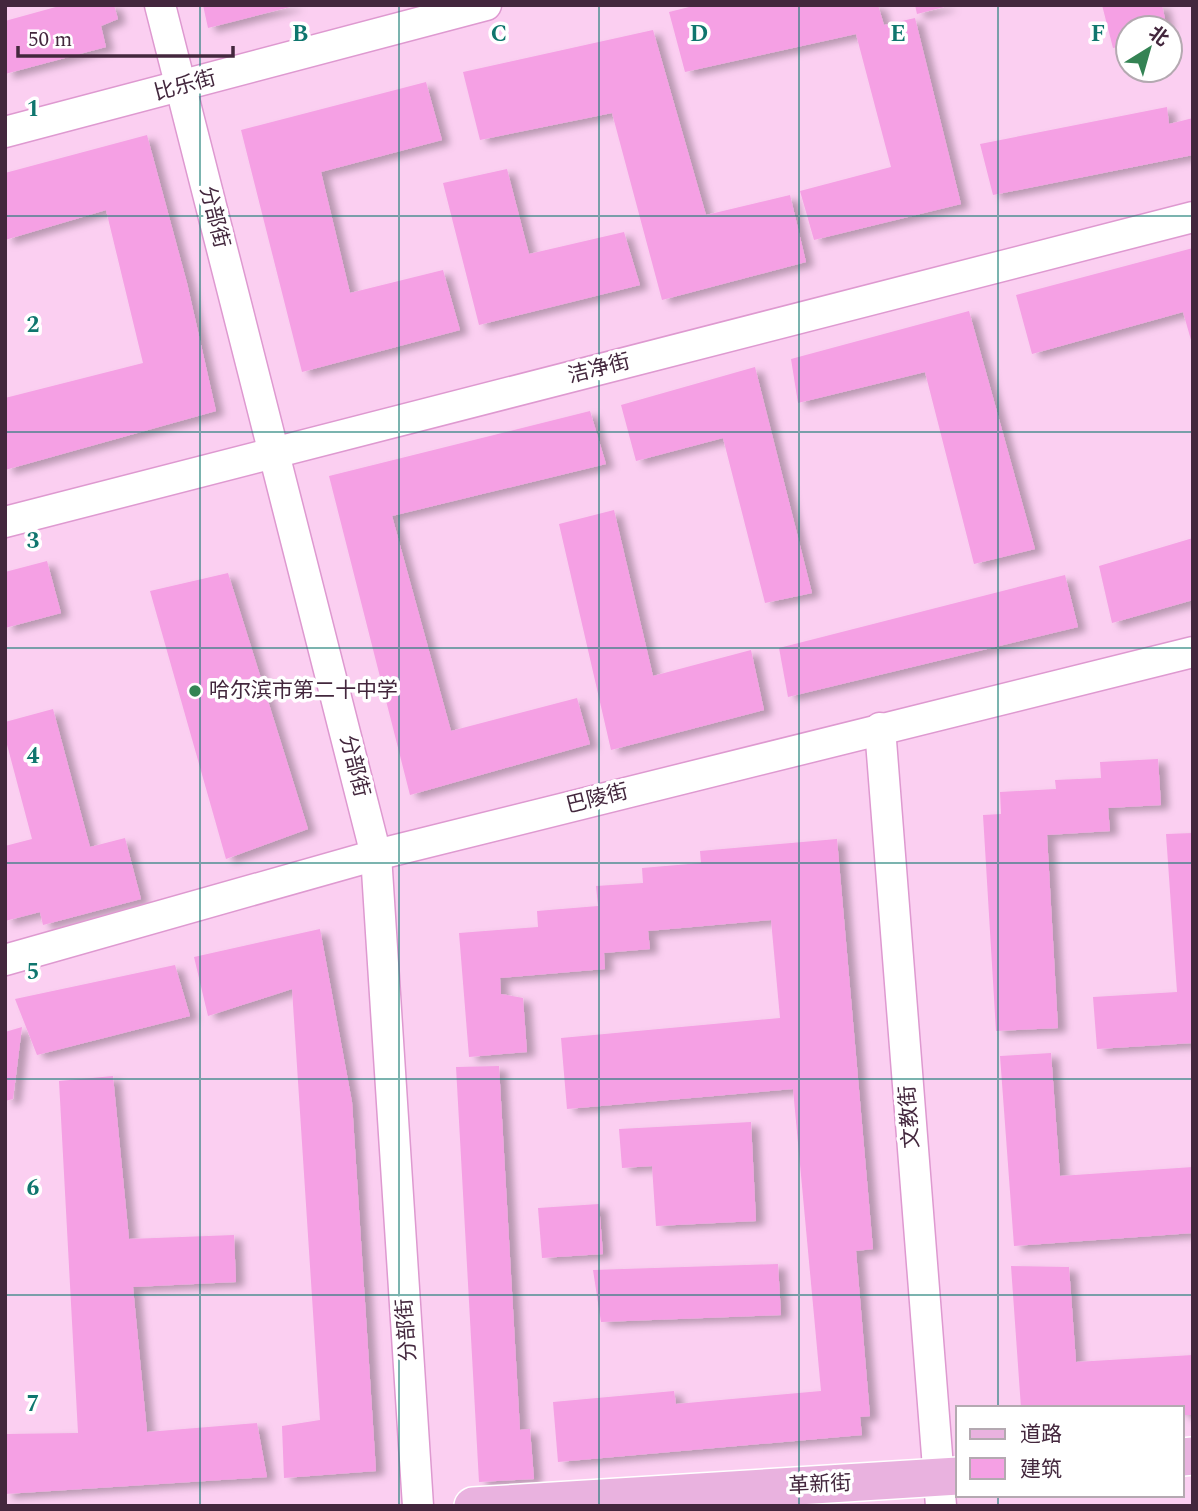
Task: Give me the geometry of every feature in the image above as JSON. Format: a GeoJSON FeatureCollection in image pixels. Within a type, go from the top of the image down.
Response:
{"type":"FeatureCollection","features":[{"type":"Feature","properties":{"kind":"main road","name":"革新街"},"geometry":{"type":"LineString","coordinates":[[473,1506],[946,1487]]}},
{"type":"Feature","properties":{"kind":"street","name":"分部街"},"geometry":{"type":"LineString","coordinates":[[160,5],[376,855],[418,1506]]}},
{"type":"Feature","properties":{"kind":"street","name":"比乐街"},"geometry":{"type":"LineString","coordinates":[[5,132],[486,5]]}},
{"type":"Feature","properties":{"kind":"street","name":"洁净街"},"geometry":{"type":"LineString","coordinates":[[5,522],[1193,217]]}},
{"type":"Feature","properties":{"kind":"street","name":"巴陵街"},"geometry":{"type":"LineString","coordinates":[[5,960],[376,855],[1193,652]]}},
{"type":"Feature","properties":{"kind":"street","name":"文教街"},"geometry":{"type":"LineString","coordinates":[[880,728],[946,1487]]}},
{"type":"Feature","properties":{"kind":"building"},"geometry":{"type":"Polygon","coordinates":[[[63,5],[114,5],[118,19],[101,26],[106,47],[5,74],[5,21],[63,5]]]}},
{"type":"Feature","properties":{"kind":"building"},"geometry":{"type":"Polygon","coordinates":[[[203,5],[294,5],[294,6],[208,28],[203,5]]]}},
{"type":"Feature","properties":{"kind":"building"},"geometry":{"type":"Polygon","coordinates":[[[697,5],[878,5],[884,25],[915,18],[961,204],[814,240],[800,191],[891,167],[856,34],[685,72],[669,12],[697,5]]]}},
{"type":"Feature","properties":{"kind":"building"},"geometry":{"type":"Polygon","coordinates":[[[915,5],[948,5],[948,6],[917,14],[915,5]]]}},
{"type":"Feature","properties":{"kind":"building"},"geometry":{"type":"Polygon","coordinates":[[[1102,5],[1162,5],[1164,14],[1114,14],[1113,48],[1102,5]]]}},
{"type":"Feature","properties":{"kind":"building"},"geometry":{"type":"Polygon","coordinates":[[[653,30],[706,215],[790,195],[806,262],[662,300],[612,113],[480,140],[463,72],[653,30]]]}},
{"type":"Feature","properties":{"kind":"building"},"geometry":{"type":"Polygon","coordinates":[[[426,82],[442,140],[321,172],[350,293],[443,270],[460,330],[302,372],[241,130],[426,82]]]}},
{"type":"Feature","properties":{"kind":"building"},"geometry":{"type":"Polygon","coordinates":[[[1167,107],[1169,124],[1193,118],[1193,155],[993,195],[980,144],[1167,107]]]}},
{"type":"Feature","properties":{"kind":"building"},"geometry":{"type":"Polygon","coordinates":[[[147,135],[187,283],[216,411],[5,470],[5,398],[143,363],[106,210],[5,240],[5,173],[147,135]]]}},
{"type":"Feature","properties":{"kind":"building"},"geometry":{"type":"Polygon","coordinates":[[[507,169],[529,254],[624,232],[640,285],[479,325],[443,183],[507,169]]]}},
{"type":"Feature","properties":{"kind":"building"},"geometry":{"type":"Polygon","coordinates":[[[1193,248],[1193,347],[1183,312],[1032,354],[1016,295],[1193,248]]]}},
{"type":"Feature","properties":{"kind":"building"},"geometry":{"type":"Polygon","coordinates":[[[969,311],[1035,549],[974,564],[925,372],[798,403],[791,359],[969,311]]]}},
{"type":"Feature","properties":{"kind":"building"},"geometry":{"type":"Polygon","coordinates":[[[755,367],[812,593],[765,603],[723,438],[636,461],[621,405],[755,367]]]}},
{"type":"Feature","properties":{"kind":"building"},"geometry":{"type":"Polygon","coordinates":[[[590,411],[606,464],[392,516],[451,731],[577,698],[590,744],[410,795],[329,476],[590,411]]]}},
{"type":"Feature","properties":{"kind":"building"},"geometry":{"type":"Polygon","coordinates":[[[614,510],[653,676],[751,650],[764,710],[611,750],[559,524],[614,510]]]}},
{"type":"Feature","properties":{"kind":"building"},"geometry":{"type":"Polygon","coordinates":[[[1193,538],[1193,600],[1112,623],[1099,566],[1193,538]]]}},
{"type":"Feature","properties":{"kind":"building"},"geometry":{"type":"Polygon","coordinates":[[[47,561],[61,613],[5,628],[5,572],[47,561]]]}},
{"type":"Feature","properties":{"kind":"building"},"geometry":{"type":"Polygon","coordinates":[[[228,573],[308,829],[226,859],[150,591],[228,573]]]}},
{"type":"Feature","properties":{"kind":"building"},"geometry":{"type":"Polygon","coordinates":[[[1065,575],[1078,627],[788,697],[779,648],[1065,575]]]}},
{"type":"Feature","properties":{"kind":"building"},"geometry":{"type":"Polygon","coordinates":[[[53,709],[90,847],[125,838],[141,899],[43,925],[40,912],[5,921],[5,846],[32,839],[5,737],[5,722],[53,709]]]}},
{"type":"Feature","properties":{"kind":"building"},"geometry":{"type":"Polygon","coordinates":[[[1158,759],[1161,805],[1108,808],[1110,831],[1047,835],[1058,1028],[996,1031],[983,815],[1001,814],[1000,792],[1056,789],[1055,780],[1101,778],[1100,762],[1158,759]]]}},
{"type":"Feature","properties":{"kind":"building"},"geometry":{"type":"Polygon","coordinates":[[[1193,833],[1193,1043],[1097,1049],[1093,997],[1177,992],[1166,834],[1193,833]]]}},
{"type":"Feature","properties":{"kind":"building"},"geometry":{"type":"Polygon","coordinates":[[[837,839],[873,1249],[856,1251],[870,1416],[860,1417],[862,1435],[558,1462],[553,1402],[674,1391],[676,1404],[821,1391],[793,1089],[567,1109],[561,1038],[780,1018],[771,920],[648,931],[650,949],[604,953],[605,969],[500,978],[501,994],[523,998],[527,1052],[469,1057],[459,933],[538,927],[537,911],[598,906],[596,886],[643,883],[642,868],[701,863],[700,851],[837,839]]]}},
{"type":"Feature","properties":{"kind":"building"},"geometry":{"type":"Polygon","coordinates":[[[320,929],[352,1102],[376,1471],[284,1478],[282,1426],[320,1420],[292,989],[208,1016],[194,957],[320,929]]]}},
{"type":"Feature","properties":{"kind":"building"},"geometry":{"type":"Polygon","coordinates":[[[175,965],[190,1016],[37,1055],[15,999],[175,965]]]}},
{"type":"Feature","properties":{"kind":"building"},"geometry":{"type":"Polygon","coordinates":[[[22,1027],[13,1099],[5,1101],[5,1032],[22,1027]]]}},
{"type":"Feature","properties":{"kind":"building"},"geometry":{"type":"Polygon","coordinates":[[[1051,1053],[1060,1176],[1193,1167],[1193,1233],[1014,1246],[1000,1056],[1051,1053]]]}},
{"type":"Feature","properties":{"kind":"building"},"geometry":{"type":"Polygon","coordinates":[[[499,1066],[520,1430],[530,1429],[534,1479],[479,1482],[456,1067],[499,1066]]]}},
{"type":"Feature","properties":{"kind":"building"},"geometry":{"type":"Polygon","coordinates":[[[113,1076],[129,1239],[234,1235],[236,1282],[133,1287],[147,1432],[257,1423],[267,1477],[5,1494],[5,1434],[78,1433],[59,1081],[113,1076]]]}},
{"type":"Feature","properties":{"kind":"building"},"geometry":{"type":"Polygon","coordinates":[[[751,1122],[756,1221],[656,1226],[652,1166],[622,1168],[619,1129],[751,1122]]]}},
{"type":"Feature","properties":{"kind":"building"},"geometry":{"type":"Polygon","coordinates":[[[599,1204],[603,1254],[542,1258],[538,1208],[599,1204]]]}},
{"type":"Feature","properties":{"kind":"building"},"geometry":{"type":"Polygon","coordinates":[[[778,1264],[781,1315],[601,1322],[593,1270],[778,1264]]]}},
{"type":"Feature","properties":{"kind":"building"},"geometry":{"type":"Polygon","coordinates":[[[1011,1266],[1069,1267],[1076,1362],[1193,1355],[1193,1415],[1184,1415],[1184,1406],[1021,1406],[1011,1266]]]}},
{"type":"Feature","properties":{"kind":"place","name":"哈尔滨市第二十中学"},"geometry":{"type":"Point","coordinates":[195,691]}}]}
